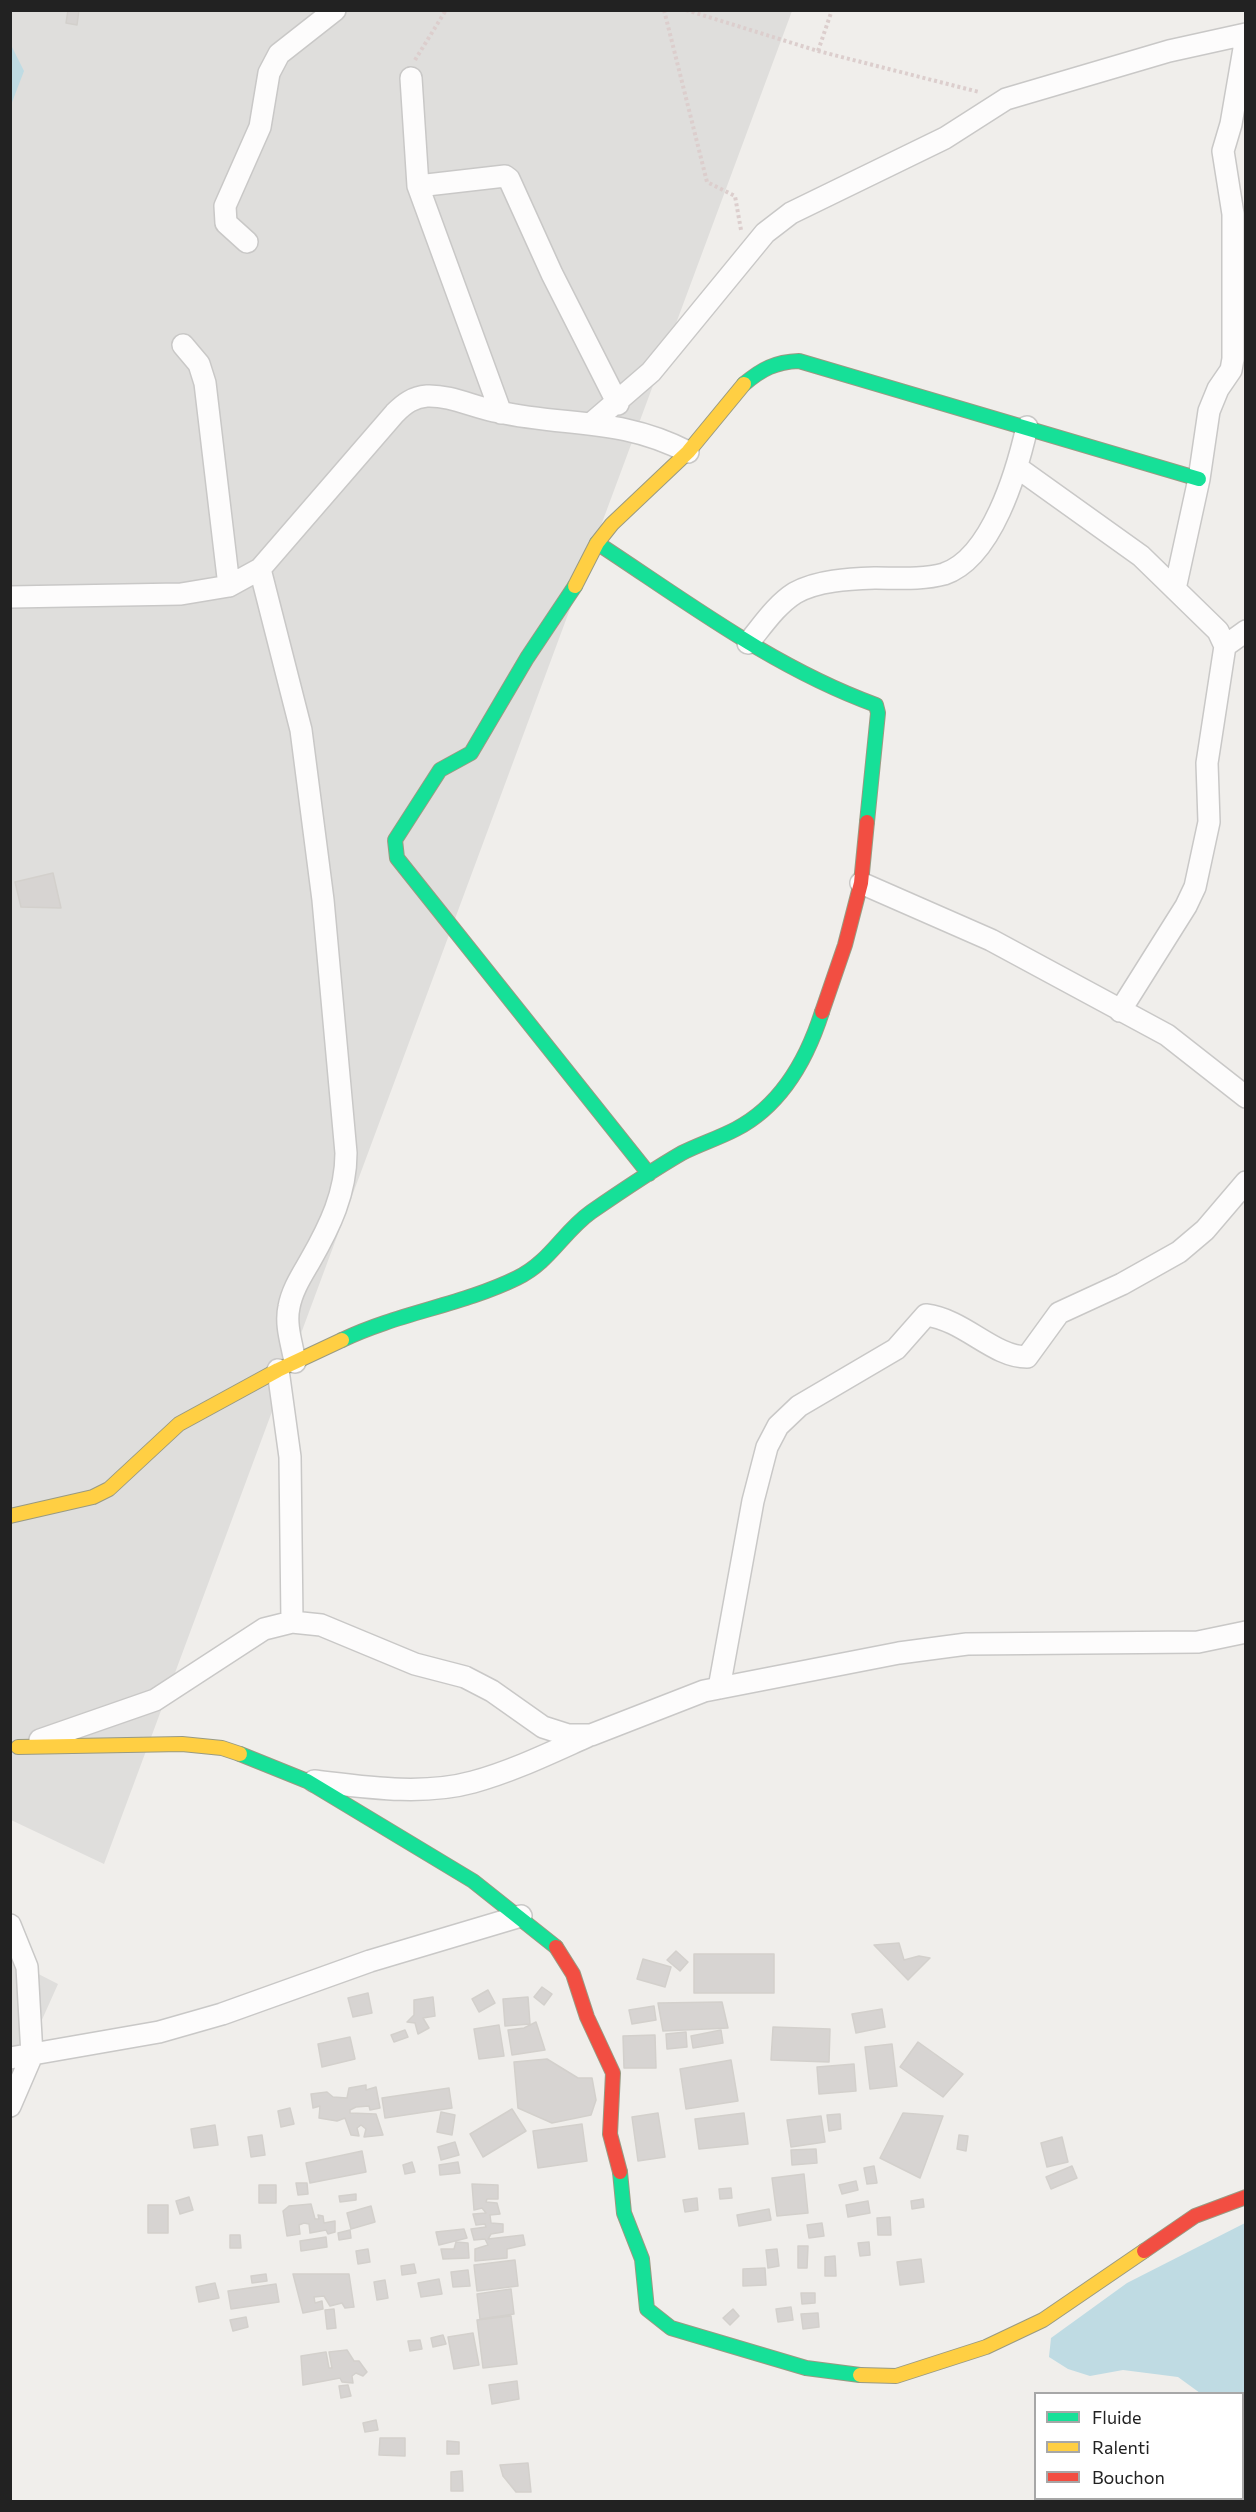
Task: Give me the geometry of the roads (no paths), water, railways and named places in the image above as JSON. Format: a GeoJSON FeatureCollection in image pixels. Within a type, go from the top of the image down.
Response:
{"type":"FeatureCollection","features":[{"type":"Feature","properties":{"kind":"street"},"geometry":{"type":"LineString","coordinates":[[247,242],[226,223],[225,206],[260,127],[269,73],[279,54],[335,10]]}},
{"type":"Feature","properties":{"kind":"street"},"geometry":{"type":"LineString","coordinates":[[593,422],[618,404],[651,372],[765,233],[790,213],[945,138],[1006,99],[1169,51],[1245,36],[1231,124],[1223,151],[1233,214],[1233,358],[1231,370],[1209,411],[1199,478],[1174,589]]}},
{"type":"Feature","properties":{"kind":"street"},"geometry":{"type":"LineString","coordinates":[[411,78],[418,186],[501,413]]}},
{"type":"Feature","properties":{"kind":"street"},"geometry":{"type":"LineString","coordinates":[[418,186],[505,176],[509,178],[552,273],[618,404]]}},
{"type":"Feature","properties":{"kind":"street"},"geometry":{"type":"LineString","coordinates":[[183,345],[199,364],[205,383],[229,586]]}},
{"type":"Feature","properties":{"kind":"street"},"geometry":{"type":"LineString","coordinates":[[649,1174],[611,1123],[580,1090],[402,866],[395,849],[395,840],[432,780],[440,770],[471,753],[527,658],[569,598],[597,543],[612,524],[688,452],[742,385],[762,369],[779,362],[799,362],[1199,478]]}},
{"type":"Feature","properties":{"kind":"street"},"geometry":{"type":"LineString","coordinates":[[10,597],[181,594],[229,586],[260,569],[404,404],[427,396],[501,413],[593,422],[647,434],[688,452]]}},
{"type":"Feature","properties":{"kind":"street"},"geometry":{"type":"LineString","coordinates":[[748,643],[780,604],[812,585],[858,579],[926,577],[945,574],[963,564],[984,539],[1018,468],[1027,427]]}},
{"type":"Feature","properties":{"kind":"street"},"geometry":{"type":"LineString","coordinates":[[1018,468],[1122,540],[1218,631],[1225,646],[1207,763],[1209,822],[1195,887],[1186,906],[1120,1011]]}},
{"type":"Feature","properties":{"kind":"street"},"geometry":{"type":"LineString","coordinates":[[10,1516],[93,1497],[109,1489],[125,1478],[179,1424],[286,1366],[360,1331],[412,1312],[481,1293],[517,1278],[541,1264],[588,1214],[683,1153],[738,1129],[760,1114],[782,1094],[814,1037],[845,945],[861,883],[878,713],[876,705],[838,691],[748,643],[597,543]]}},
{"type":"Feature","properties":{"kind":"street"},"geometry":{"type":"LineString","coordinates":[[260,569],[300,730],[323,900],[346,1153],[346,1175],[339,1201],[329,1227],[295,1288],[289,1307],[286,1366],[290,1456],[292,1622]]}},
{"type":"Feature","properties":{"kind":"street"},"geometry":{"type":"LineString","coordinates":[[1225,646],[1245,631]]}},
{"type":"Feature","properties":{"kind":"street"},"geometry":{"type":"LineString","coordinates":[[861,883],[971,930],[1167,1035],[1245,1097]]}},
{"type":"Feature","properties":{"kind":"street"},"geometry":{"type":"LineString","coordinates":[[718,1688],[753,1501],[767,1447],[778,1426],[799,1406],[896,1349],[926,1316],[944,1317],[1007,1353],[1027,1357],[1059,1313],[1122,1284],[1179,1252],[1205,1230],[1245,1182]]}},
{"type":"Feature","properties":{"kind":"street"},"geometry":{"type":"LineString","coordinates":[[14,1748],[154,1700],[264,1629],[292,1622],[321,1625],[415,1664],[465,1677],[492,1691],[543,1726],[568,1735],[591,1735]]}},
{"type":"Feature","properties":{"kind":"street"},"geometry":{"type":"LineString","coordinates":[[307,1781],[416,1789],[471,1782],[536,1760],[676,1700],[718,1688],[899,1653],[967,1644],[1198,1642],[1245,1632]]}},
{"type":"Feature","properties":{"kind":"street"},"geometry":{"type":"LineString","coordinates":[[14,1748],[182,1744],[222,1748],[261,1760],[307,1781],[473,1881],[550,1940],[564,1956],[613,2073],[610,2134],[620,2166],[624,2213],[642,2259],[647,2309],[671,2328],[806,2368],[845,2374],[896,2376],[986,2347],[1043,2320],[1195,2216],[1245,2197]]}},
{"type":"Feature","properties":{"kind":"street"},"geometry":{"type":"LineString","coordinates":[[10,2058],[159,2032],[222,2014],[370,1961],[521,1916]]}},
{"type":"Feature","properties":{"kind":"street"},"geometry":{"type":"LineString","coordinates":[[10,1925],[27,1967],[32,2055],[10,2106]]}},
{"type":"Feature","properties":{"kind":"water"},"geometry":{"type":"Polygon","coordinates":[[[11,45],[24,71],[11,105],[11,45]]]}},
{"type":"Feature","properties":{"kind":"water"},"geometry":{"type":"Polygon","coordinates":[[[1245,2223],[1245,2399],[1244,2392],[1199,2392],[1178,2377],[1123,2370],[1090,2376],[1068,2369],[1049,2357],[1051,2338],[1127,2283],[1245,2223]]]}}]}
